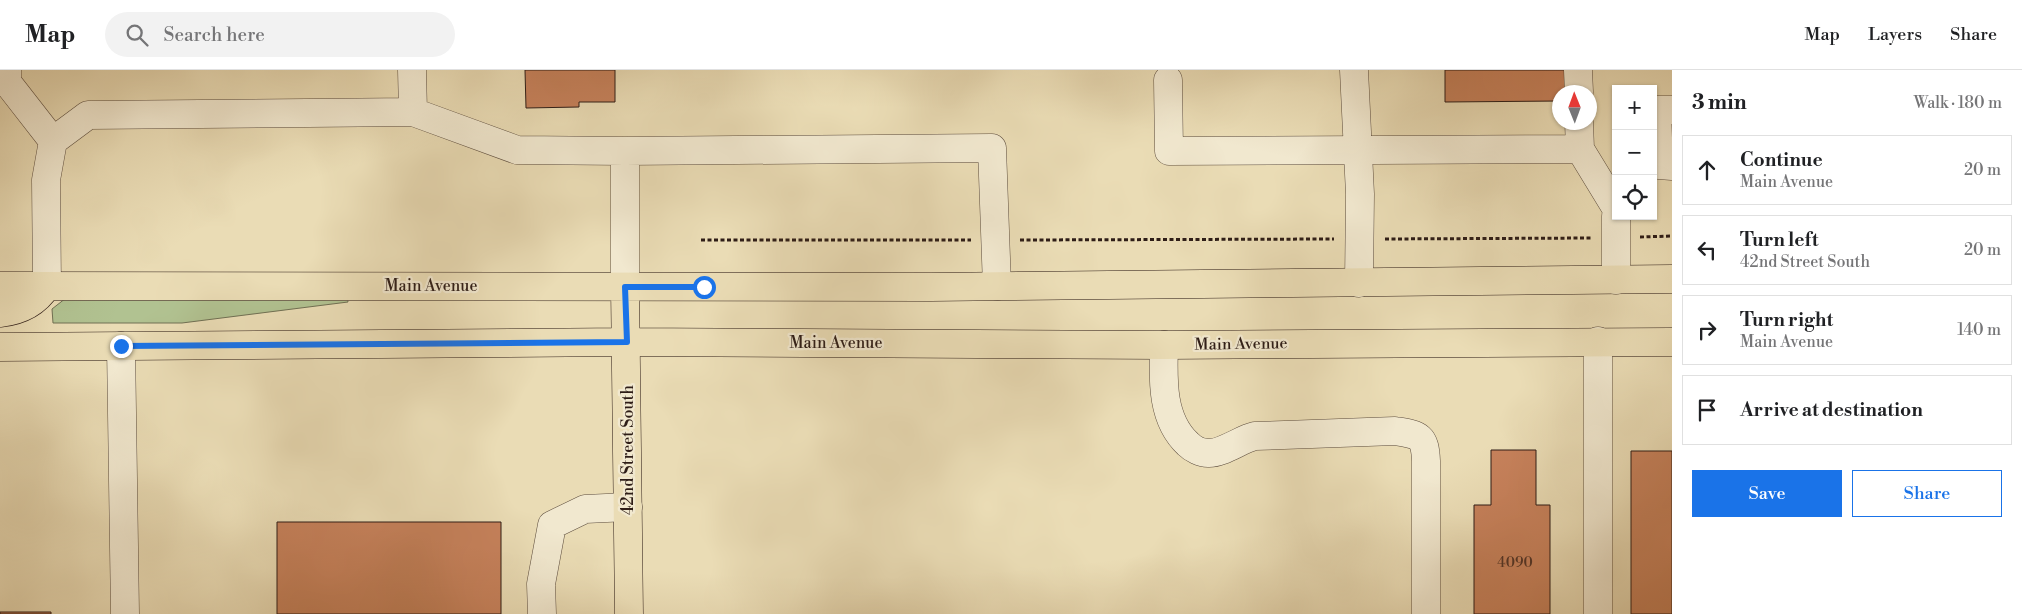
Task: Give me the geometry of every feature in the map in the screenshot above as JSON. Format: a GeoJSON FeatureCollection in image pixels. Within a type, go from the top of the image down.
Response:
{"type":"FeatureCollection","features":[{"type":"Feature","properties":{"kind":"main road","name":"Main Avenue"},"geometry":{"type":"LineString","coordinates":[[0,286],[997,286],[1672,280]]}},
{"type":"Feature","properties":{"kind":"main road"},"geometry":{"type":"LineString","coordinates":[[0,313],[21,309],[40,297],[47,286]]}},
{"type":"Feature","properties":{"kind":"main road","name":"42nd Street South"},"geometry":{"type":"LineString","coordinates":[[625,287],[628,614]]}},
{"type":"Feature","properties":{"kind":"main road","name":"Main Avenue"},"geometry":{"type":"LineString","coordinates":[[0,346],[627,342],[1164,345],[1672,342]]}},
{"type":"Feature","properties":{"kind":"lane"},"geometry":{"type":"LineString","coordinates":[[6,70],[7,82],[53,141]]}},
{"type":"Feature","properties":{"kind":"lane"},"geometry":{"type":"LineString","coordinates":[[412,70],[413,112]]}},
{"type":"Feature","properties":{"kind":"lane"},"geometry":{"type":"LineString","coordinates":[[1354,70],[1358,150],[1360,282]]}},
{"type":"Feature","properties":{"kind":"lane"},"geometry":{"type":"LineString","coordinates":[[1578,70],[1579,85]]}},
{"type":"Feature","properties":{"kind":"lane"},"geometry":{"type":"LineString","coordinates":[[1168,80],[1169,151],[1358,150],[1579,136],[1612,200]]}},
{"type":"Feature","properties":{"kind":"lane"},"geometry":{"type":"LineString","coordinates":[[1672,110],[1657,110],[1659,165],[1672,166]]}},
{"type":"Feature","properties":{"kind":"lane"},"geometry":{"type":"LineString","coordinates":[[47,286],[46,180],[53,141],[88,115],[413,112],[517,150],[992,148],[997,286]]}},
{"type":"Feature","properties":{"kind":"lane"},"geometry":{"type":"LineString","coordinates":[[625,150],[625,287]]}},
{"type":"Feature","properties":{"kind":"lane"},"geometry":{"type":"LineString","coordinates":[[1616,227],[1616,280]]}},
{"type":"Feature","properties":{"kind":"lane"},"geometry":{"type":"LineString","coordinates":[[1598,341],[1598,614]]}},
{"type":"Feature","properties":{"kind":"lane"},"geometry":{"type":"LineString","coordinates":[[1164,345],[1164,378],[1170,420],[1177,433],[1200,452],[1218,452],[1243,439],[1255,436],[1395,431],[1414,434],[1421,438],[1425,446],[1426,461],[1426,614]]}},
{"type":"Feature","properties":{"kind":"lane"},"geometry":{"type":"LineString","coordinates":[[121,346],[125,614]]}},
{"type":"Feature","properties":{"kind":"lane"},"geometry":{"type":"LineString","coordinates":[[542,614],[541,584],[552,525],[585,509],[628,507]]}},
{"type":"Feature","properties":{"kind":"path"},"geometry":{"type":"LineString","coordinates":[[701,240],[1360,239],[1616,227],[1672,236]]}},
{"type":"Feature","properties":{"kind":"green space"},"geometry":{"type":"Polygon","coordinates":[[[346,291],[348,302],[182,323],[53,323],[52,309],[66,298],[346,291]]]}},
{"type":"Feature","properties":{"kind":"building"},"geometry":{"type":"Polygon","coordinates":[[[525,70],[615,70],[615,102],[579,102],[579,107],[526,108],[525,70]]]}},
{"type":"Feature","properties":{"kind":"building"},"geometry":{"type":"Polygon","coordinates":[[[1445,70],[1566,70],[1566,85],[1552,85],[1552,101],[1445,102],[1445,70]]]}},
{"type":"Feature","properties":{"kind":"building"},"geometry":{"type":"Polygon","coordinates":[[[1491,450],[1536,450],[1536,505],[1550,505],[1550,614],[1474,614],[1474,505],[1491,505],[1491,450]]]}},
{"type":"Feature","properties":{"kind":"building"},"geometry":{"type":"Polygon","coordinates":[[[1631,451],[1672,451],[1672,614],[1631,614],[1631,451]]]}},
{"type":"Feature","properties":{"kind":"building"},"geometry":{"type":"Polygon","coordinates":[[[277,522],[501,522],[501,614],[277,614],[277,522]]]}},
{"type":"Feature","properties":{"kind":"building"},"geometry":{"type":"Polygon","coordinates":[[[0,612],[51,612],[51,614],[0,614],[0,612]]]}},
{"type":"Feature","properties":{"kind":"route"},"geometry":{"type":"LineString","coordinates":[[121,346],[627,342],[625,287],[704,287]]}}]}
